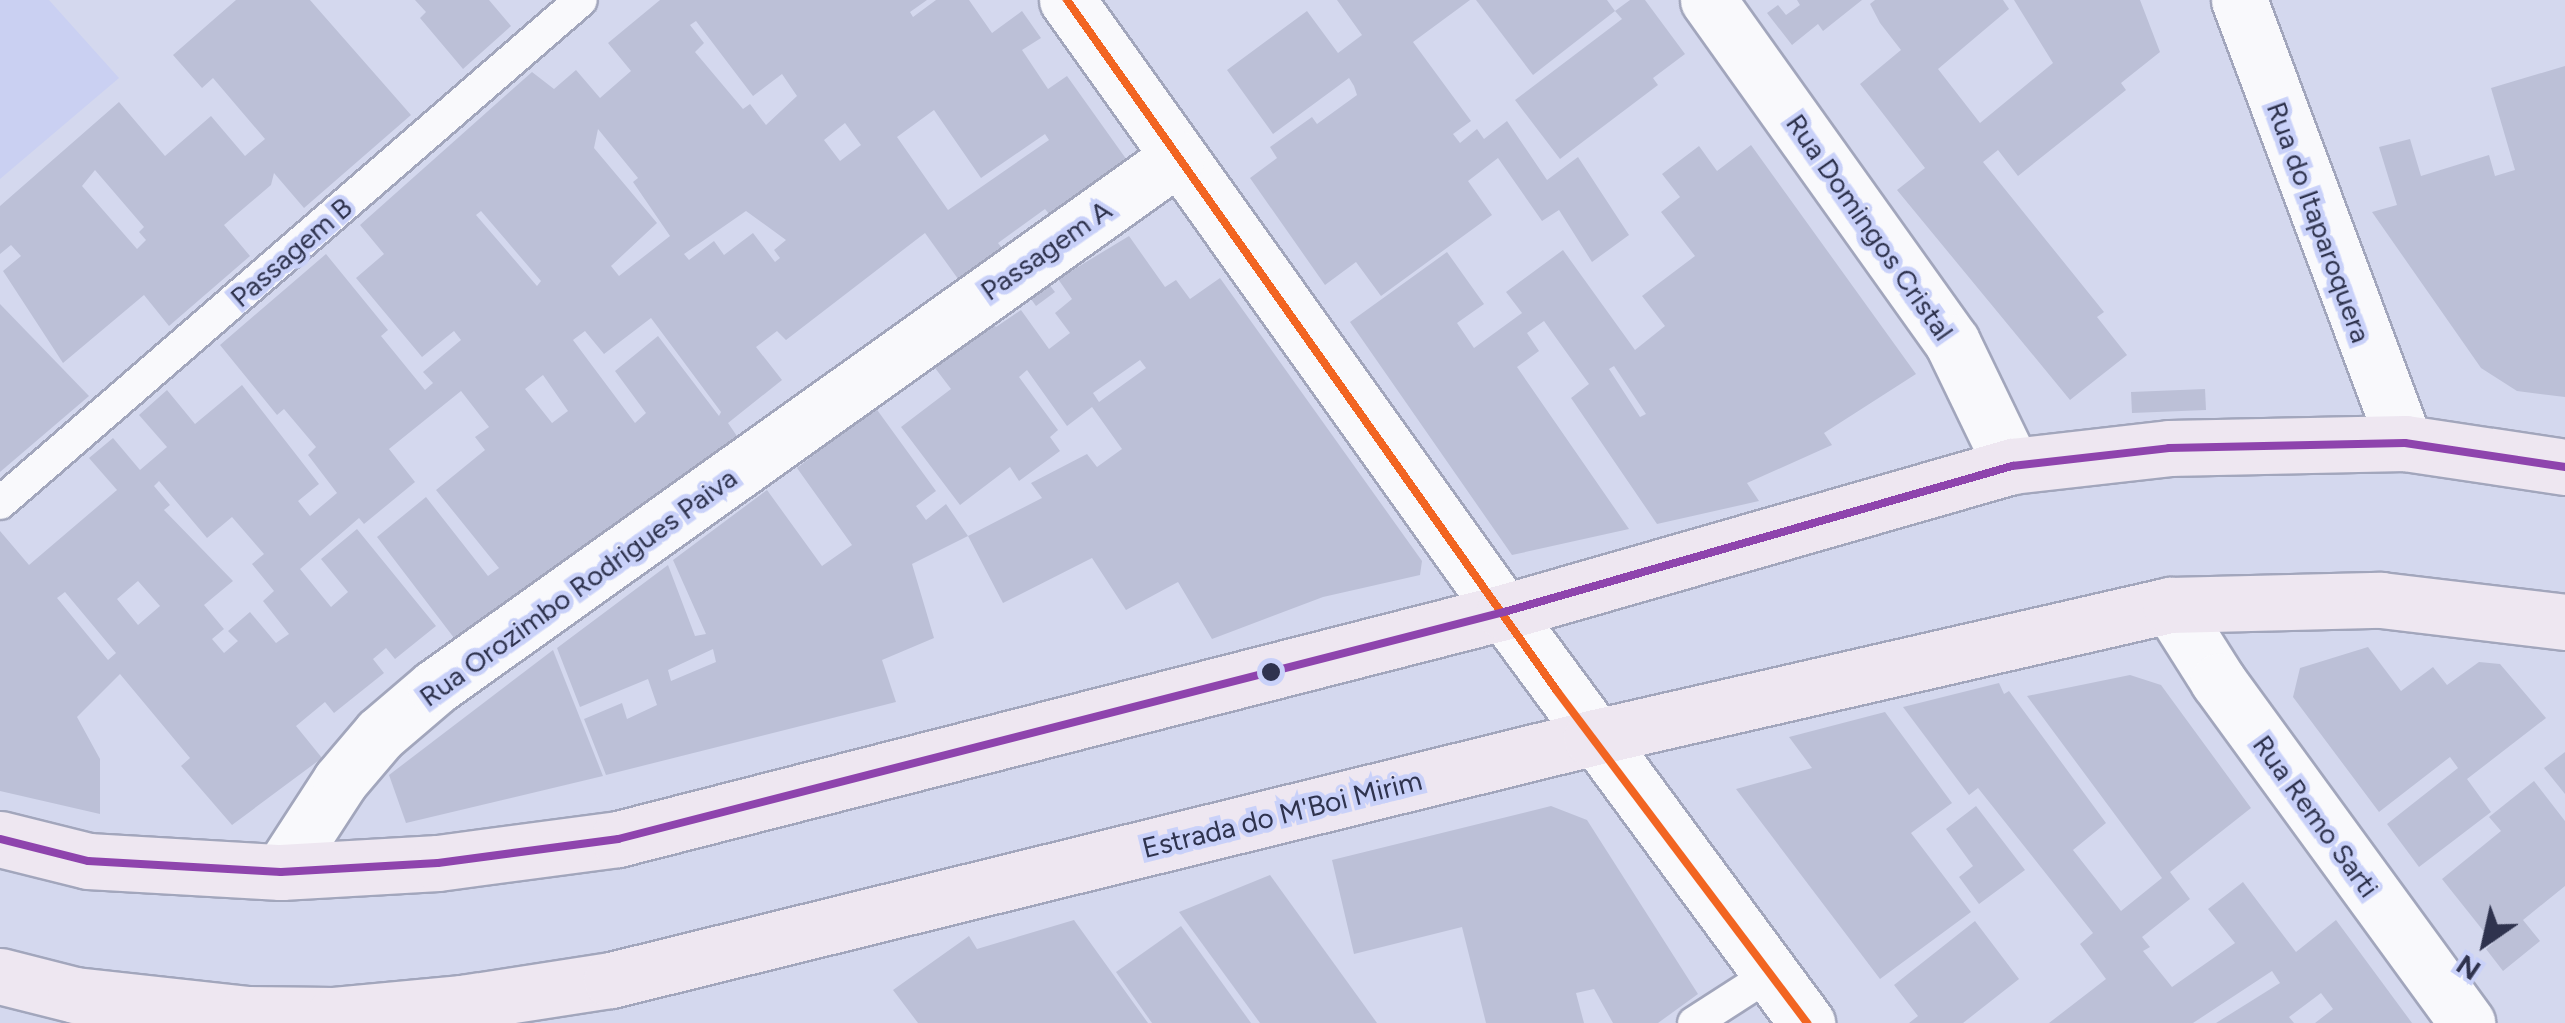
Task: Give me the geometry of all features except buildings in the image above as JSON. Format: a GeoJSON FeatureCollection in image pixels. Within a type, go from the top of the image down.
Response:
{"type":"FeatureCollection","features":[{"type":"Feature","properties":{"kind":"main road"},"geometry":{"type":"LineString","coordinates":[[0,839],[88,861],[280,872],[438,863],[618,838],[1504,612],[2012,466],[2169,448],[2405,442],[2565,468]]}},
{"type":"Feature","properties":{"kind":"main road","name":"Estrada do M'Boi Mirim"},"geometry":{"type":"LineString","coordinates":[[0,976],[75,995],[246,1014],[334,1016],[611,980],[1591,738],[2170,605],[2381,600],[2565,622]]}},
{"type":"Feature","properties":{"kind":"street"},"geometry":{"type":"LineString","coordinates":[[1068,0],[1591,738],[1807,1023]]}},
{"type":"Feature","properties":{"kind":"street","name":"Rua Domingos Cristal"},"geometry":{"type":"LineString","coordinates":[[1708,0],[1952,342],[2012,466]]}},
{"type":"Feature","properties":{"kind":"street","name":"Rua do Itaparoquera"},"geometry":{"type":"LineString","coordinates":[[2239,0],[2318,224],[2405,442]]}},
{"type":"Feature","properties":{"kind":"street","name":"Passagem A"},"geometry":{"type":"LineString","coordinates":[[916,343],[1177,158]]}},
{"type":"Feature","properties":{"kind":"street","name":"Rua Orozimbo Rodrigues Paiva"},"geometry":{"type":"LineString","coordinates":[[280,872],[350,770],[435,687],[916,343]]}},
{"type":"Feature","properties":{"kind":"street","name":"Rua Remo Sarti"},"geometry":{"type":"LineString","coordinates":[[2170,605],[2218,681],[2466,1023]]}},
{"type":"Feature","properties":{"kind":"street"},"geometry":{"type":"LineString","coordinates":[[75,995],[128,1023]]}},
{"type":"Feature","properties":{"kind":"lane","name":"Passagem B"},"geometry":{"type":"LineString","coordinates":[[0,503],[581,0]]}},
{"type":"Feature","properties":{"kind":"lane"},"geometry":{"type":"LineString","coordinates":[[1694,1023],[1770,974]]}},
{"type":"Feature","properties":{"kind":"shaded area"},"geometry":{"type":"Polygon","coordinates":[[[0,0],[49,0],[119,78],[0,179],[0,0]]]}},
{"type":"Feature","properties":{"kind":"transit line"},"geometry":{"type":"LineString","coordinates":[[1067,0],[1557,691],[1807,1023]]}},
{"type":"Feature","properties":{"kind":"transit line"},"geometry":{"type":"LineString","coordinates":[[0,839],[88,861],[281,872],[438,863],[618,839],[1504,612],[2012,466],[2169,448],[2405,443],[2565,467]]}}]}
